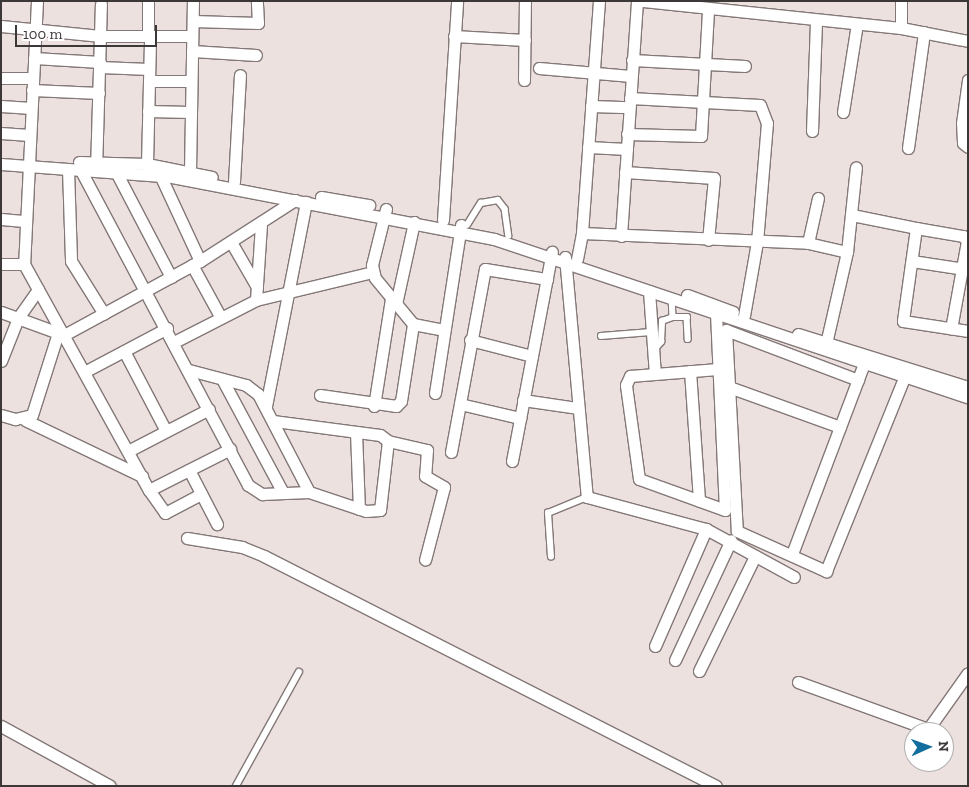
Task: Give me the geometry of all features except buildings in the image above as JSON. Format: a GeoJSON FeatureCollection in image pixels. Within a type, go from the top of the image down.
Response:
{"type":"FeatureCollection","features":[{"type":"Feature","properties":{"kind":"street"},"geometry":{"type":"LineString","coordinates":[[38,1],[29,135],[24,264],[61,334],[149,490],[165,512],[202,494]]}},
{"type":"Feature","properties":{"kind":"street"},"geometry":{"type":"LineString","coordinates":[[147,164],[148,1]]}},
{"type":"Feature","properties":{"kind":"street"},"geometry":{"type":"LineString","coordinates":[[190,172],[193,1]]}},
{"type":"Feature","properties":{"kind":"street"},"geometry":{"type":"LineString","coordinates":[[193,21],[258,23],[257,1]]}},
{"type":"Feature","properties":{"kind":"street"},"geometry":{"type":"LineString","coordinates":[[443,220],[457,1]]}},
{"type":"Feature","properties":{"kind":"street"},"geometry":{"type":"LineString","coordinates":[[524,80],[525,1]]}},
{"type":"Feature","properties":{"kind":"street"},"geometry":{"type":"LineString","coordinates":[[577,259],[582,232],[599,1]]}},
{"type":"Feature","properties":{"kind":"street"},"geometry":{"type":"LineString","coordinates":[[621,236],[637,1]]}},
{"type":"Feature","properties":{"kind":"street"},"geometry":{"type":"LineString","coordinates":[[643,1],[708,8],[738,5],[816,20],[901,28],[968,41]]}},
{"type":"Feature","properties":{"kind":"street"},"geometry":{"type":"LineString","coordinates":[[901,1],[901,28]]}},
{"type":"Feature","properties":{"kind":"street"},"geometry":{"type":"LineString","coordinates":[[96,166],[101,4]]}},
{"type":"Feature","properties":{"kind":"street"},"geometry":{"type":"LineString","coordinates":[[628,134],[701,136],[708,8]]}},
{"type":"Feature","properties":{"kind":"street"},"geometry":{"type":"LineString","coordinates":[[812,131],[816,20]]}},
{"type":"Feature","properties":{"kind":"street"},"geometry":{"type":"LineString","coordinates":[[843,112],[857,24]]}},
{"type":"Feature","properties":{"kind":"street"},"geometry":{"type":"LineString","coordinates":[[1,26],[101,36],[192,36]]}},
{"type":"Feature","properties":{"kind":"street"},"geometry":{"type":"LineString","coordinates":[[908,148],[924,32]]}},
{"type":"Feature","properties":{"kind":"street"},"geometry":{"type":"LineString","coordinates":[[454,36],[525,40]]}},
{"type":"Feature","properties":{"kind":"street"},"geometry":{"type":"LineString","coordinates":[[192,51],[256,55]]}},
{"type":"Feature","properties":{"kind":"street"},"geometry":{"type":"LineString","coordinates":[[34,58],[100,64],[149,75],[191,81]]}},
{"type":"Feature","properties":{"kind":"street"},"geometry":{"type":"LineString","coordinates":[[632,60],[745,66]]}},
{"type":"Feature","properties":{"kind":"street"},"geometry":{"type":"LineString","coordinates":[[539,68],[594,75],[631,76]]}},
{"type":"Feature","properties":{"kind":"street"},"geometry":{"type":"LineString","coordinates":[[234,182],[240,75]]}},
{"type":"Feature","properties":{"kind":"street"},"geometry":{"type":"LineString","coordinates":[[1,78],[99,94]]}},
{"type":"Feature","properties":{"kind":"street"},"geometry":{"type":"LineString","coordinates":[[968,80],[962,123],[963,143],[968,147]]}},
{"type":"Feature","properties":{"kind":"street"},"geometry":{"type":"LineString","coordinates":[[591,106],[703,101],[760,105],[767,123],[758,242],[744,316]]}},
{"type":"Feature","properties":{"kind":"street"},"geometry":{"type":"LineString","coordinates":[[1,106],[31,108]]}},
{"type":"Feature","properties":{"kind":"street"},"geometry":{"type":"LineString","coordinates":[[148,111],[190,112]]}},
{"type":"Feature","properties":{"kind":"street"},"geometry":{"type":"LineString","coordinates":[[1,133],[29,135]]}},
{"type":"Feature","properties":{"kind":"street"},"geometry":{"type":"LineString","coordinates":[[588,148],[627,149]]}},
{"type":"Feature","properties":{"kind":"street"},"geometry":{"type":"LineString","coordinates":[[7,164],[96,166],[147,164],[386,211],[443,220],[565,259],[649,291],[716,313],[968,387]]}},
{"type":"Feature","properties":{"kind":"street"},"geometry":{"type":"LineString","coordinates":[[29,164],[74,169],[96,166],[160,175],[301,201],[386,211],[414,222],[463,227],[510,236],[552,255]]}},
{"type":"Feature","properties":{"kind":"street"},"geometry":{"type":"LineString","coordinates":[[825,346],[847,252],[856,167]]}},
{"type":"Feature","properties":{"kind":"street"},"geometry":{"type":"LineString","coordinates":[[74,169],[167,328],[254,491],[309,492],[359,508],[380,510],[390,453],[388,441]]}},
{"type":"Feature","properties":{"kind":"street"},"geometry":{"type":"LineString","coordinates":[[74,169],[68,252],[104,314]]}},
{"type":"Feature","properties":{"kind":"street"},"geometry":{"type":"LineString","coordinates":[[115,170],[171,277]]}},
{"type":"Feature","properties":{"kind":"street"},"geometry":{"type":"LineString","coordinates":[[625,172],[714,178],[708,240]]}},
{"type":"Feature","properties":{"kind":"street"},"geometry":{"type":"LineString","coordinates":[[160,175],[221,318]]}},
{"type":"Feature","properties":{"kind":"street"},"geometry":{"type":"LineString","coordinates":[[808,243],[818,198]]}},
{"type":"Feature","properties":{"kind":"street"},"geometry":{"type":"LineString","coordinates":[[1,312],[61,334],[104,314],[146,291],[301,201]]}},
{"type":"Feature","properties":{"kind":"street"},"geometry":{"type":"LineString","coordinates":[[266,406],[287,293],[301,201]]}},
{"type":"Feature","properties":{"kind":"street"},"geometry":{"type":"LineString","coordinates":[[386,211],[373,272],[393,302],[413,324],[443,330]]}},
{"type":"Feature","properties":{"kind":"street"},"geometry":{"type":"LineString","coordinates":[[852,215],[963,236],[968,245],[966,265],[951,328]]}},
{"type":"Feature","properties":{"kind":"street"},"geometry":{"type":"LineString","coordinates":[[1,219],[26,221]]}},
{"type":"Feature","properties":{"kind":"street"},"geometry":{"type":"LineString","coordinates":[[374,406],[393,302],[414,222]]}},
{"type":"Feature","properties":{"kind":"street"},"geometry":{"type":"LineString","coordinates":[[256,300],[261,224]]}},
{"type":"Feature","properties":{"kind":"street"},"geometry":{"type":"LineString","coordinates":[[435,393],[443,330],[463,227]]}},
{"type":"Feature","properties":{"kind":"street"},"geometry":{"type":"LineString","coordinates":[[916,228],[902,321],[968,331]]}},
{"type":"Feature","properties":{"kind":"street"},"geometry":{"type":"LineString","coordinates":[[582,232],[621,236],[808,243],[847,252]]}},
{"type":"Feature","properties":{"kind":"street"},"geometry":{"type":"LineString","coordinates":[[231,242],[257,287]]}},
{"type":"Feature","properties":{"kind":"street"},"geometry":{"type":"LineString","coordinates":[[512,461],[552,255]]}},
{"type":"Feature","properties":{"kind":"street"},"geometry":{"type":"LineString","coordinates":[[565,259],[577,259],[744,316],[904,378],[968,398]]}},
{"type":"Feature","properties":{"kind":"street"},"geometry":{"type":"LineString","coordinates":[[565,259],[588,497],[706,529],[731,540],[794,578]]}},
{"type":"Feature","properties":{"kind":"street"},"geometry":{"type":"LineString","coordinates":[[912,260],[966,265]]}},
{"type":"Feature","properties":{"kind":"street"},"geometry":{"type":"LineString","coordinates":[[1,264],[24,264]]}},
{"type":"Feature","properties":{"kind":"street"},"geometry":{"type":"LineString","coordinates":[[451,452],[470,340],[486,269],[547,279]]}},
{"type":"Feature","properties":{"kind":"street"},"geometry":{"type":"LineString","coordinates":[[174,342],[256,300],[373,272]]}},
{"type":"Feature","properties":{"kind":"street"},"geometry":{"type":"LineString","coordinates":[[1,362],[18,318],[38,289]]}},
{"type":"Feature","properties":{"kind":"street"},"geometry":{"type":"LineString","coordinates":[[649,291],[655,374]]}},
{"type":"Feature","properties":{"kind":"street"},"geometry":{"type":"LineString","coordinates":[[716,313],[725,510],[643,482],[634,472],[626,381],[655,374],[718,368]]}},
{"type":"Feature","properties":{"kind":"street"},"geometry":{"type":"LineString","coordinates":[[320,395],[390,408],[401,401],[413,324]]}},
{"type":"Feature","properties":{"kind":"street"},"geometry":{"type":"LineString","coordinates":[[84,372],[167,328]]}},
{"type":"Feature","properties":{"kind":"street"},"geometry":{"type":"LineString","coordinates":[[858,380],[726,330],[737,532],[792,554],[826,571],[904,378]]}},
{"type":"Feature","properties":{"kind":"street"},"geometry":{"type":"LineString","coordinates":[[25,420],[32,415],[61,334]]}},
{"type":"Feature","properties":{"kind":"street"},"geometry":{"type":"LineString","coordinates":[[470,340],[532,356]]}},
{"type":"Feature","properties":{"kind":"street"},"geometry":{"type":"LineString","coordinates":[[124,351],[166,431]]}},
{"type":"Feature","properties":{"kind":"street"},"geometry":{"type":"LineString","coordinates":[[792,554],[864,363]]}},
{"type":"Feature","properties":{"kind":"street"},"geometry":{"type":"LineString","coordinates":[[189,370],[252,388],[266,406],[309,492]]}},
{"type":"Feature","properties":{"kind":"street"},"geometry":{"type":"LineString","coordinates":[[690,371],[699,501]]}},
{"type":"Feature","properties":{"kind":"street"},"geometry":{"type":"LineString","coordinates":[[222,379],[283,493]]}},
{"type":"Feature","properties":{"kind":"street"},"geometry":{"type":"LineString","coordinates":[[729,387],[840,427]]}},
{"type":"Feature","properties":{"kind":"street"},"geometry":{"type":"LineString","coordinates":[[523,400],[578,408]]}},
{"type":"Feature","properties":{"kind":"street"},"geometry":{"type":"LineString","coordinates":[[460,404],[520,418]]}},
{"type":"Feature","properties":{"kind":"street"},"geometry":{"type":"LineString","coordinates":[[128,451],[209,409]]}},
{"type":"Feature","properties":{"kind":"street"},"geometry":{"type":"LineString","coordinates":[[1,415],[25,420],[142,476]]}},
{"type":"Feature","properties":{"kind":"street"},"geometry":{"type":"LineString","coordinates":[[274,421],[380,435],[388,441],[427,450],[425,476],[444,487],[425,560]]}},
{"type":"Feature","properties":{"kind":"street"},"geometry":{"type":"LineString","coordinates":[[356,432],[359,508]]}},
{"type":"Feature","properties":{"kind":"street"},"geometry":{"type":"LineString","coordinates":[[149,490],[230,449]]}},
{"type":"Feature","properties":{"kind":"street"},"geometry":{"type":"LineString","coordinates":[[189,470],[218,524]]}},
{"type":"Feature","properties":{"kind":"street"},"geometry":{"type":"LineString","coordinates":[[655,646],[706,529]]}},
{"type":"Feature","properties":{"kind":"street"},"geometry":{"type":"LineString","coordinates":[[187,538],[242,546],[264,556],[716,786]]}},
{"type":"Feature","properties":{"kind":"street"},"geometry":{"type":"LineString","coordinates":[[675,660],[731,540]]}},
{"type":"Feature","properties":{"kind":"street"},"geometry":{"type":"LineString","coordinates":[[699,671],[755,556]]}},
{"type":"Feature","properties":{"kind":"street"},"geometry":{"type":"LineString","coordinates":[[933,722],[968,673]]}},
{"type":"Feature","properties":{"kind":"street"},"geometry":{"type":"LineString","coordinates":[[798,682],[904,722]]}},
{"type":"Feature","properties":{"kind":"street"},"geometry":{"type":"LineString","coordinates":[[1,726],[110,786]]}},
{"type":"Feature","properties":{"kind":"lane"},"geometry":{"type":"LineString","coordinates":[[463,227],[481,203],[492,198],[505,209],[510,236]]}},
{"type":"Feature","properties":{"kind":"lane"},"geometry":{"type":"LineString","coordinates":[[672,298],[673,317]]}},
{"type":"Feature","properties":{"kind":"lane"},"geometry":{"type":"LineString","coordinates":[[653,351],[661,342],[662,321],[673,317],[687,317],[688,340]]}},
{"type":"Feature","properties":{"kind":"lane"},"geometry":{"type":"LineString","coordinates":[[601,336],[651,332]]}},
{"type":"Feature","properties":{"kind":"lane"},"geometry":{"type":"LineString","coordinates":[[551,557],[548,513],[588,497]]}},
{"type":"Feature","properties":{"kind":"lane"},"geometry":{"type":"LineString","coordinates":[[236,786],[299,672]]}}]}
